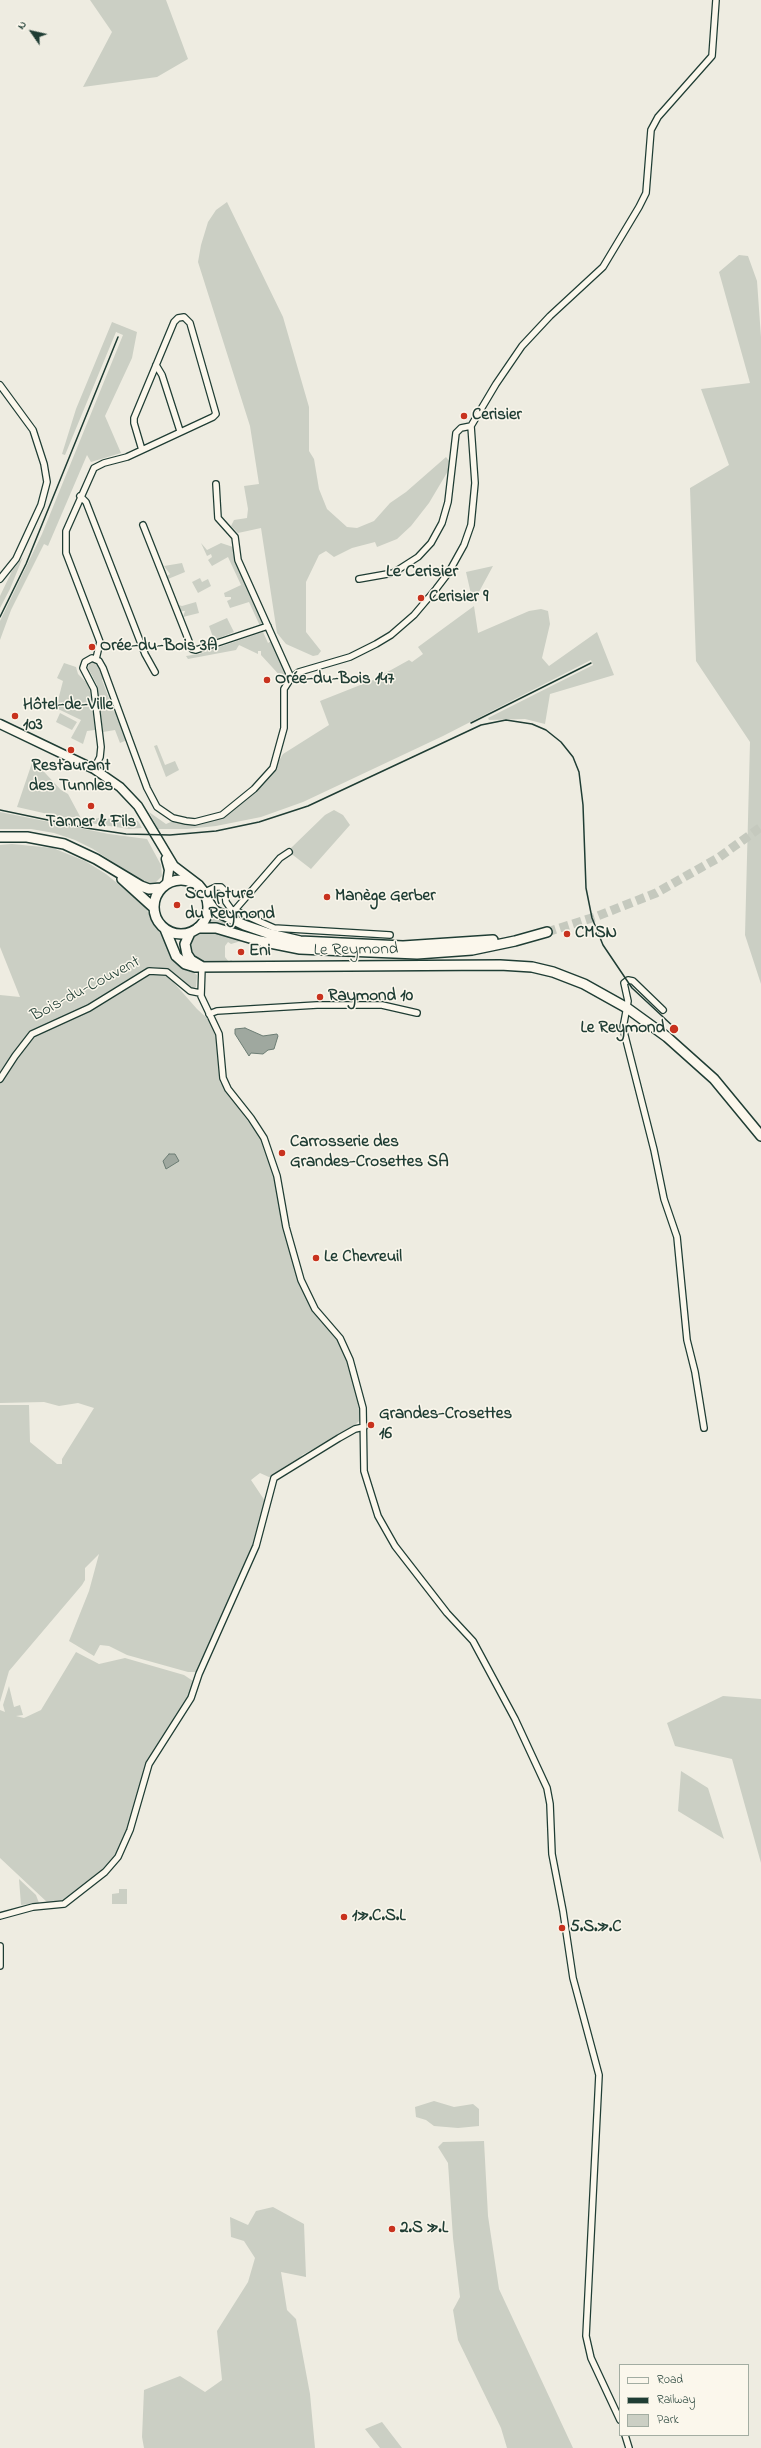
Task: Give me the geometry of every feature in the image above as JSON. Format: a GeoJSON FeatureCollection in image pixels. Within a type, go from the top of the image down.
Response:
{"type":"FeatureCollection","features":[{"type":"Feature","properties":{"kind":"main road"},"geometry":{"type":"LineString","coordinates":[[0,724],[94,769],[106,777],[132,799],[165,855],[177,870],[197,883],[205,894],[211,907],[220,914],[258,931],[282,938],[318,943],[450,944],[547,932],[472,950],[417,954],[300,949],[260,941],[216,928],[194,930],[179,934],[166,929],[157,920],[154,908],[156,896],[164,885],[169,870],[165,855]]}},
{"type":"Feature","properties":{"kind":"main road"},"geometry":{"type":"LineString","coordinates":[[0,837],[27,837],[56,842],[83,852],[145,888],[164,885],[176,879],[184,880],[205,894]]}},
{"type":"Feature","properties":{"kind":"main road"},"geometry":{"type":"LineString","coordinates":[[110,867],[154,908]]}},
{"type":"Feature","properties":{"kind":"main road"},"geometry":{"type":"LineString","coordinates":[[202,967],[191,960],[186,954],[186,944],[194,930],[207,915],[205,894]]}},
{"type":"Feature","properties":{"kind":"main road","name":"Le Reymond"},"geometry":{"type":"LineString","coordinates":[[166,929],[173,950],[180,960],[192,967],[500,965],[532,967],[571,979],[627,1008],[667,1037],[696,1062],[726,1092],[761,1136]]}},
{"type":"Feature","properties":{"kind":"street"},"geometry":{"type":"LineString","coordinates":[[142,450],[134,420],[175,320],[180,317],[187,319],[216,412],[212,417],[124,459],[97,466],[91,472],[67,526],[64,545],[67,558],[100,642],[96,659],[109,684],[150,796],[166,814],[186,821],[195,822],[222,815],[254,789],[273,768],[284,728],[284,689],[290,678],[299,672],[356,654],[391,635],[419,609],[450,572],[464,544],[471,525],[475,483],[471,426],[496,384],[522,346],[550,316],[599,271],[640,207],[646,192],[651,130],[658,117],[712,56],[716,0]]}},
{"type":"Feature","properties":{"kind":"street"},"geometry":{"type":"LineString","coordinates":[[156,365],[162,375],[180,431]]}},
{"type":"Feature","properties":{"kind":"street"},"geometry":{"type":"LineString","coordinates":[[0,385],[33,430],[44,464],[47,482],[41,505],[16,559],[0,579]]}},
{"type":"Feature","properties":{"kind":"street"},"geometry":{"type":"LineString","coordinates":[[359,579],[393,572],[418,557],[431,543],[442,523],[448,502],[456,433],[461,428],[471,426]]}},
{"type":"Feature","properties":{"kind":"street"},"geometry":{"type":"LineString","coordinates":[[216,484],[218,518],[235,537],[238,560],[290,678]]}},
{"type":"Feature","properties":{"kind":"street"},"geometry":{"type":"LineString","coordinates":[[80,496],[86,502],[145,654],[155,672]]}},
{"type":"Feature","properties":{"kind":"street"},"geometry":{"type":"LineString","coordinates":[[143,525],[192,649],[196,650],[268,626]]}},
{"type":"Feature","properties":{"kind":"street"},"geometry":{"type":"LineString","coordinates":[[94,769],[101,750],[94,689],[83,666],[89,659],[96,659]]}},
{"type":"Feature","properties":{"kind":"street"},"geometry":{"type":"LineString","coordinates":[[234,911],[280,858],[289,852]]}},
{"type":"Feature","properties":{"kind":"street"},"geometry":{"type":"LineString","coordinates":[[205,894],[216,887],[221,887],[225,891],[227,904],[234,911],[274,928],[390,935]]}},
{"type":"Feature","properties":{"kind":"street"},"geometry":{"type":"LineString","coordinates":[[202,967],[200,993],[221,1039],[222,1072],[225,1084],[257,1126],[270,1152],[286,1227],[304,1287],[317,1313],[343,1342],[350,1360],[361,1400],[364,1427],[364,1471],[370,1494],[382,1526],[447,1612],[473,1641],[515,1719],[547,1788],[550,1804],[552,1854],[573,1978],[599,2075],[586,2336],[591,2358],[619,2418]]}},
{"type":"Feature","properties":{"kind":"street","name":"Bois-du-Couvent"},"geometry":{"type":"LineString","coordinates":[[0,1079],[14,1056],[32,1034],[89,1008],[149,971],[167,972],[190,991],[200,993]]}},
{"type":"Feature","properties":{"kind":"street"},"geometry":{"type":"LineString","coordinates":[[664,1010],[628,980],[623,986],[627,996],[627,1008],[623,1015],[622,1028],[654,1150],[664,1199],[677,1237],[687,1340],[695,1372],[704,1428]]}},
{"type":"Feature","properties":{"kind":"street"},"geometry":{"type":"LineString","coordinates":[[209,1014],[217,1011],[317,1004],[382,1006],[417,1013]]}},
{"type":"Feature","properties":{"kind":"street"},"geometry":{"type":"LineString","coordinates":[[0,1916],[33,1906],[64,1904],[109,1868],[122,1851],[130,1830],[149,1764],[191,1698],[199,1674],[204,1667],[256,1546],[274,1478],[338,1438],[355,1429],[364,1427]]}},
{"type":"Feature","properties":{"kind":"street"},"geometry":{"type":"LineString","coordinates":[[0,1946],[0,1966]]}},
{"type":"Feature","properties":{"kind":"street"},"geometry":{"type":"LineString","coordinates":[[625,2436],[629,2448]]}},
{"type":"Feature","properties":{"kind":"green space"},"geometry":{"type":"Polygon","coordinates":[[[90,0],[166,0],[188,59],[157,77],[83,87],[112,32],[90,0]]]}},
{"type":"Feature","properties":{"kind":"green space"},"geometry":{"type":"Polygon","coordinates":[[[227,202],[283,317],[309,407],[309,451],[314,459],[319,489],[327,509],[347,527],[357,528],[374,521],[390,503],[406,492],[446,457],[449,461],[448,471],[429,503],[411,526],[397,539],[377,547],[375,542],[352,548],[334,557],[326,551],[319,555],[306,582],[306,632],[321,651],[318,655],[313,656],[286,644],[277,633],[261,528],[238,533],[231,526],[234,520],[247,518],[248,509],[244,486],[259,484],[250,426],[198,262],[201,245],[208,222],[216,210],[227,202]]]}},
{"type":"Feature","properties":{"kind":"green space"},"geometry":{"type":"Polygon","coordinates":[[[739,255],[748,256],[757,281],[761,337],[761,984],[745,935],[750,742],[696,661],[690,488],[729,465],[701,389],[750,383],[719,272],[739,255]]]}},
{"type":"Feature","properties":{"kind":"green space"},"geometry":{"type":"Polygon","coordinates":[[[112,322],[137,332],[132,358],[105,416],[121,453],[91,462],[87,455],[48,546],[44,544],[11,610],[0,640],[0,621],[42,534],[123,335],[116,332],[65,455],[62,454],[76,409],[112,322]]]}},
{"type":"Feature","properties":{"kind":"green space"},"geometry":{"type":"Polygon","coordinates":[[[201,543],[207,550],[221,543],[233,547],[234,556],[265,624],[260,626],[249,602],[230,608],[227,601],[231,599],[231,597],[225,597],[224,593],[241,585],[228,557],[212,566],[208,560],[212,557],[211,554],[207,556],[201,543]]]}},
{"type":"Feature","properties":{"kind":"green space"},"geometry":{"type":"Polygon","coordinates":[[[23,557],[10,589],[0,608],[0,596],[12,571],[23,557]]]}},
{"type":"Feature","properties":{"kind":"green space"},"geometry":{"type":"Polygon","coordinates":[[[182,563],[185,572],[168,579],[167,576],[170,574],[164,566],[182,563]]]}},
{"type":"Feature","properties":{"kind":"green space"},"geometry":{"type":"Polygon","coordinates":[[[493,566],[473,603],[466,572],[493,566]]]}},
{"type":"Feature","properties":{"kind":"green space"},"geometry":{"type":"Polygon","coordinates":[[[200,578],[202,582],[208,579],[211,586],[198,593],[192,582],[200,578]]]}},
{"type":"Feature","properties":{"kind":"green space"},"geometry":{"type":"Polygon","coordinates":[[[196,602],[199,613],[183,617],[185,611],[181,611],[179,605],[182,606],[196,602]]]}},
{"type":"Feature","properties":{"kind":"green space"},"geometry":{"type":"Polygon","coordinates":[[[474,606],[478,633],[529,611],[541,609],[548,611],[550,624],[542,658],[549,666],[597,632],[614,675],[550,694],[545,724],[525,719],[489,720],[488,718],[593,665],[591,660],[443,736],[303,802],[261,817],[216,826],[187,829],[158,829],[149,812],[166,824],[173,821],[187,824],[202,823],[227,815],[271,774],[283,754],[329,725],[320,701],[373,680],[409,660],[412,662],[423,654],[418,647],[474,606]]]}},
{"type":"Feature","properties":{"kind":"green space"},"geometry":{"type":"Polygon","coordinates":[[[227,618],[234,632],[214,640],[209,626],[227,618]]]}},
{"type":"Feature","properties":{"kind":"green space"},"geometry":{"type":"Polygon","coordinates":[[[263,632],[268,643],[273,640],[286,674],[286,679],[283,679],[261,655],[261,651],[258,651],[258,654],[239,645],[236,650],[188,659],[186,656],[199,654],[263,632]]]}},
{"type":"Feature","properties":{"kind":"green space"},"geometry":{"type":"Polygon","coordinates":[[[93,662],[98,665],[105,678],[102,680],[114,712],[118,711],[127,740],[120,743],[115,730],[103,732],[97,685],[88,668],[89,664],[93,662]]]}},
{"type":"Feature","properties":{"kind":"green space"},"geometry":{"type":"Polygon","coordinates":[[[64,663],[76,667],[78,674],[89,685],[95,730],[87,731],[83,744],[71,738],[81,720],[56,708],[63,681],[57,678],[64,663]]]}},
{"type":"Feature","properties":{"kind":"green space"},"geometry":{"type":"Polygon","coordinates":[[[60,713],[77,722],[72,730],[56,722],[60,713]]]}},
{"type":"Feature","properties":{"kind":"green space"},"geometry":{"type":"Polygon","coordinates":[[[157,745],[165,765],[175,761],[179,770],[166,777],[154,746],[157,745]]]}},
{"type":"Feature","properties":{"kind":"green space"},"geometry":{"type":"Polygon","coordinates":[[[33,760],[61,790],[68,794],[83,822],[17,807],[33,760]]]}},
{"type":"Feature","properties":{"kind":"green space"},"geometry":{"type":"Polygon","coordinates":[[[334,810],[343,815],[350,825],[311,869],[289,852],[291,848],[325,815],[334,810]]]}},
{"type":"Feature","properties":{"kind":"green space"},"geometry":{"type":"Polygon","coordinates":[[[0,812],[109,834],[147,839],[161,865],[162,876],[156,882],[145,883],[93,849],[75,840],[54,833],[31,829],[0,829],[0,812]]]}},
{"type":"Feature","properties":{"kind":"green space"},"geometry":{"type":"Polygon","coordinates":[[[99,818],[138,821],[142,828],[129,829],[83,822],[99,818]]]}},
{"type":"Feature","properties":{"kind":"green space"},"geometry":{"type":"Polygon","coordinates":[[[12,844],[53,848],[85,861],[106,874],[146,907],[151,920],[163,934],[174,958],[197,975],[196,987],[191,989],[167,969],[152,967],[87,1006],[41,1029],[91,1010],[152,974],[168,976],[197,1009],[210,1021],[217,1041],[220,1082],[265,1145],[276,1179],[283,1225],[297,1275],[317,1317],[341,1343],[353,1375],[361,1419],[351,1429],[302,1455],[298,1460],[271,1478],[260,1473],[251,1480],[265,1501],[254,1544],[198,1672],[188,1672],[127,1655],[109,1646],[100,1645],[94,1656],[69,1641],[89,1591],[99,1554],[85,1568],[85,1580],[82,1585],[9,1671],[0,1702],[0,1405],[29,1405],[30,1442],[57,1464],[62,1464],[62,1459],[94,1408],[78,1403],[59,1406],[44,1402],[0,1403],[0,995],[20,997],[0,947],[0,845],[12,844]]]}},
{"type":"Feature","properties":{"kind":"green space"},"geometry":{"type":"Polygon","coordinates":[[[210,912],[291,944],[206,923],[210,912]]]}},
{"type":"Feature","properties":{"kind":"green space"},"geometry":{"type":"Polygon","coordinates":[[[200,932],[219,932],[241,941],[231,944],[228,942],[225,946],[225,957],[229,962],[231,960],[233,962],[220,964],[197,962],[187,949],[192,937],[200,932]]]}},
{"type":"Feature","properties":{"kind":"green space"},"geometry":{"type":"Polygon","coordinates":[[[76,1652],[99,1664],[125,1658],[184,1675],[196,1683],[193,1693],[153,1753],[130,1825],[118,1853],[109,1865],[66,1900],[60,1903],[48,1903],[0,1858],[0,1710],[5,1712],[3,1705],[9,1686],[14,1707],[20,1705],[23,1715],[16,1716],[24,1718],[41,1710],[76,1652]]]}},
{"type":"Feature","properties":{"kind":"green space"},"geometry":{"type":"Polygon","coordinates":[[[723,1696],[761,1699],[761,1863],[732,1759],[675,1746],[667,1723],[723,1696]]]}},
{"type":"Feature","properties":{"kind":"green space"},"geometry":{"type":"Polygon","coordinates":[[[681,1771],[708,1788],[724,1839],[678,1811],[681,1771]]]}},
{"type":"Feature","properties":{"kind":"green space"},"geometry":{"type":"Polygon","coordinates":[[[19,1879],[36,1895],[39,1903],[21,1905],[19,1879]]]}},
{"type":"Feature","properties":{"kind":"green space"},"geometry":{"type":"Polygon","coordinates":[[[119,1889],[127,1889],[127,1904],[112,1904],[112,1894],[119,1893],[119,1889]]]}},
{"type":"Feature","properties":{"kind":"green space"},"geometry":{"type":"Polygon","coordinates":[[[434,2101],[454,2107],[473,2104],[479,2109],[479,2126],[458,2128],[434,2126],[426,2120],[416,2117],[415,2107],[434,2101]]]}},
{"type":"Feature","properties":{"kind":"green space"},"geometry":{"type":"Polygon","coordinates":[[[484,2141],[488,2216],[499,2289],[573,2448],[507,2448],[501,2428],[458,2340],[453,2310],[460,2297],[453,2238],[448,2163],[438,2147],[443,2142],[484,2141]]]}},
{"type":"Feature","properties":{"kind":"green space"},"geometry":{"type":"Polygon","coordinates":[[[273,2207],[304,2224],[306,2277],[281,2272],[287,2310],[296,2319],[310,2394],[315,2448],[144,2448],[142,2437],[144,2390],[180,2376],[205,2392],[222,2380],[217,2331],[248,2282],[255,2258],[244,2241],[231,2237],[230,2217],[248,2225],[256,2211],[273,2207]]]}},
{"type":"Feature","properties":{"kind":"green space"},"geometry":{"type":"Polygon","coordinates":[[[382,2422],[402,2448],[380,2448],[365,2429],[382,2422]]]}},
{"type":"Feature","properties":{"kind":"shaded area"},"geometry":{"type":"Polygon","coordinates":[[[245,1028],[263,1036],[277,1034],[278,1036],[274,1049],[268,1050],[263,1054],[251,1053],[249,1056],[235,1034],[235,1029],[245,1028]]]}},
{"type":"Feature","properties":{"kind":"shaded area"},"geometry":{"type":"Polygon","coordinates":[[[169,1154],[175,1154],[179,1161],[166,1169],[163,1161],[169,1154]]]}},
{"type":"Feature","properties":{"kind":"tunnel"},"geometry":{"type":"LineString","coordinates":[[547,932],[595,917],[656,893],[718,858],[761,827]]}},
{"type":"Feature","properties":{"kind":"railway"},"geometry":{"type":"LineString","coordinates":[[0,617],[26,564],[118,337]]}},
{"type":"Feature","properties":{"kind":"railway"},"geometry":{"type":"LineString","coordinates":[[471,723],[591,663]]}},
{"type":"Feature","properties":{"kind":"railway"},"geometry":{"type":"LineString","coordinates":[[0,810],[86,828],[126,834],[170,835],[216,831],[259,822],[308,806],[481,725],[506,720],[532,724],[546,730],[561,742],[573,757],[579,772],[583,805],[586,888],[592,918],[603,945],[632,988],[676,1029]]}},
{"type":"Feature","properties":{"kind":"place","name":"Cerisier"},"geometry":{"type":"Point","coordinates":[464,416]}},
{"type":"Feature","properties":{"kind":"place","name":"Cerisier 9"},"geometry":{"type":"Point","coordinates":[421,598]}},
{"type":"Feature","properties":{"kind":"place","name":"Orée-du-Bois 3A"},"geometry":{"type":"Point","coordinates":[92,647]}},
{"type":"Feature","properties":{"kind":"place","name":"Orée-du-Bois 147"},"geometry":{"type":"Point","coordinates":[267,680]}},
{"type":"Feature","properties":{"kind":"place","name":"Hôtel-de-Ville 103"},"geometry":{"type":"Point","coordinates":[15,716]}},
{"type":"Feature","properties":{"kind":"place","name":"Restaurant des Tunnles"},"geometry":{"type":"Point","coordinates":[71,750]}},
{"type":"Feature","properties":{"kind":"place","name":"Tanner & Fils"},"geometry":{"type":"Point","coordinates":[91,806]}},
{"type":"Feature","properties":{"kind":"place","name":"Manège Gerber"},"geometry":{"type":"Point","coordinates":[327,897]}},
{"type":"Feature","properties":{"kind":"place","name":"Sculpture du Reymond"},"geometry":{"type":"Point","coordinates":[177,905]}},
{"type":"Feature","properties":{"kind":"place","name":"CMSN"},"geometry":{"type":"Point","coordinates":[567,934]}},
{"type":"Feature","properties":{"kind":"place","name":"Eni"},"geometry":{"type":"Point","coordinates":[241,952]}},
{"type":"Feature","properties":{"kind":"place","name":"Raymond 10"},"geometry":{"type":"Point","coordinates":[320,997]}},
{"type":"Feature","properties":{"kind":"place","name":"Le Reymond"},"geometry":{"type":"Point","coordinates":[674,1029]}},
{"type":"Feature","properties":{"kind":"place","name":"Carrosserie des Grandes-Crosettes SA"},"geometry":{"type":"Point","coordinates":[282,1153]}},
{"type":"Feature","properties":{"kind":"place","name":"Le Chevreuil"},"geometry":{"type":"Point","coordinates":[316,1258]}},
{"type":"Feature","properties":{"kind":"place","name":"Grandes-Crosettes 16"},"geometry":{"type":"Point","coordinates":[371,1425]}},
{"type":"Feature","properties":{"kind":"place","name":"1».C.S.L"},"geometry":{"type":"Point","coordinates":[344,1917]}},
{"type":"Feature","properties":{"kind":"place","name":"5.S.».C"},"geometry":{"type":"Point","coordinates":[562,1928]}},
{"type":"Feature","properties":{"kind":"place","name":"2.S ».L"},"geometry":{"type":"Point","coordinates":[392,2229]}},
{"type":"Feature","properties":{"kind":"district","name":"Le Cerisier"},"geometry":{"type":"Point","coordinates":[422,573]}}]}
